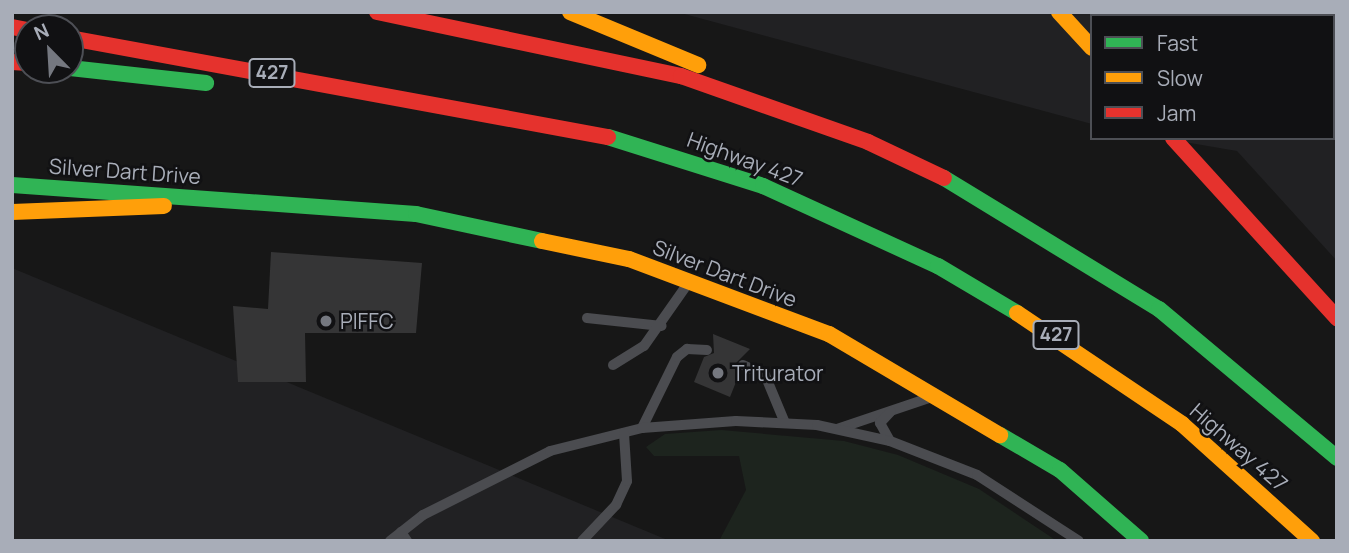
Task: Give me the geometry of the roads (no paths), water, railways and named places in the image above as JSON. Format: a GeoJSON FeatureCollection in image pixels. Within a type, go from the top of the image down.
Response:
{"type":"FeatureCollection","features":[{"type":"Feature","properties":{"kind":"main road"},"geometry":{"type":"LineString","coordinates":[[377,12],[592,54],[786,108]]}},
{"type":"Feature","properties":{"kind":"main road"},"geometry":{"type":"LineString","coordinates":[[570,12],[633,34],[786,108],[969,190],[1066,247],[1219,355],[1337,458]]}},
{"type":"Feature","properties":{"kind":"main road"},"geometry":{"type":"LineString","coordinates":[[1059,12],[1090,46]]}},
{"type":"Feature","properties":{"kind":"main road","name":"Highway 427"},"geometry":{"type":"LineString","coordinates":[[84,40],[474,109],[699,163],[849,222],[938,266],[1133,388],[1312,541]]}},
{"type":"Feature","properties":{"kind":"main road"},"geometry":{"type":"LineString","coordinates":[[84,69],[474,109]]}},
{"type":"Feature","properties":{"kind":"main road"},"geometry":{"type":"LineString","coordinates":[[1175,140],[1337,318]]}},
{"type":"Feature","properties":{"kind":"main road","name":"Silver Dart Drive"},"geometry":{"type":"LineString","coordinates":[[12,185],[416,214],[629,259],[829,334],[1060,470],[1141,541]]}},
{"type":"Feature","properties":{"kind":"main road","name":"Silver Dart Drive"},"geometry":{"type":"LineString","coordinates":[[12,212],[234,201]]}},
{"type":"Feature","properties":{"kind":"lane"},"geometry":{"type":"LineString","coordinates":[[613,365],[645,346],[662,326],[689,282]]}},
{"type":"Feature","properties":{"kind":"lane"},"geometry":{"type":"LineString","coordinates":[[587,318],[662,326]]}},
{"type":"Feature","properties":{"kind":"lane"},"geometry":{"type":"LineString","coordinates":[[642,428],[677,357],[687,349],[707,350]]}},
{"type":"Feature","properties":{"kind":"lane"},"geometry":{"type":"LineString","coordinates":[[743,365],[769,382],[785,423]]}},
{"type":"Feature","properties":{"kind":"lane"},"geometry":{"type":"LineString","coordinates":[[837,429],[897,407],[935,397]]}},
{"type":"Feature","properties":{"kind":"lane"},"geometry":{"type":"LineString","coordinates":[[890,441],[880,423],[897,407]]}},
{"type":"Feature","properties":{"kind":"lane"},"geometry":{"type":"LineString","coordinates":[[390,541],[404,537],[550,450],[642,428],[785,423],[837,429],[890,441],[977,475],[1079,541]]}},
{"type":"Feature","properties":{"kind":"lane"},"geometry":{"type":"LineString","coordinates":[[582,541],[616,505],[627,481],[624,433]]}},
{"type":"Feature","properties":{"kind":"place","name":"PIFFC"},"geometry":{"type":"Point","coordinates":[326,321]}},
{"type":"Feature","properties":{"kind":"place","name":"Triturator"},"geometry":{"type":"Point","coordinates":[718,373]}}]}
